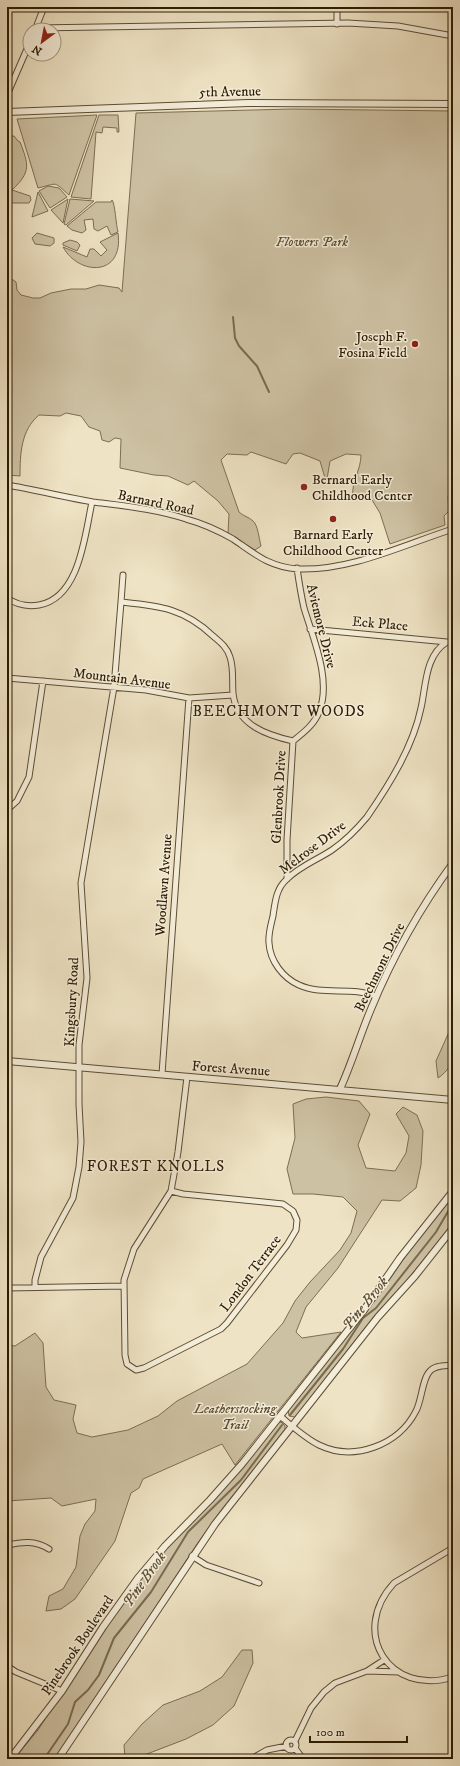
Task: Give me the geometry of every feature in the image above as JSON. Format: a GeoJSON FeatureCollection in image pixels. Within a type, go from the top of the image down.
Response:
{"type":"FeatureCollection","features":[{"type":"Feature","properties":{"kind":"street"},"geometry":{"type":"LineString","coordinates":[[38,22],[44,7]]}},
{"type":"Feature","properties":{"kind":"street"},"geometry":{"type":"LineString","coordinates":[[336,7],[337,24]]}},
{"type":"Feature","properties":{"kind":"street"},"geometry":{"type":"LineString","coordinates":[[62,29],[337,24],[398,26],[453,36]]}},
{"type":"Feature","properties":{"kind":"street"},"geometry":{"type":"LineString","coordinates":[[7,95],[22,60]]}},
{"type":"Feature","properties":{"kind":"street","name":"5th Avenue"},"geometry":{"type":"LineString","coordinates":[[7,112],[248,103],[453,104]]}},
{"type":"Feature","properties":{"kind":"street","name":"Barnard Road"},"geometry":{"type":"LineString","coordinates":[[7,485],[92,502],[151,510],[184,518],[232,539],[261,559],[279,566],[297,568],[318,567],[360,560],[453,530]]}},
{"type":"Feature","properties":{"kind":"street"},"geometry":{"type":"LineString","coordinates":[[7,598],[22,605],[38,605],[50,601],[64,591],[73,578],[92,502]]}},
{"type":"Feature","properties":{"kind":"street","name":"Aviemore Drive"},"geometry":{"type":"LineString","coordinates":[[293,741],[314,722],[322,704],[323,686],[318,650],[310,629],[300,590],[297,568]]}},
{"type":"Feature","properties":{"kind":"street"},"geometry":{"type":"LineString","coordinates":[[114,687],[123,575]]}},
{"type":"Feature","properties":{"kind":"street"},"geometry":{"type":"LineString","coordinates":[[121,602],[171,610],[186,615],[200,623],[226,647],[233,669],[233,695],[242,715],[253,726],[270,736],[293,741]]}},
{"type":"Feature","properties":{"kind":"street","name":"Eck Place"},"geometry":{"type":"LineString","coordinates":[[310,629],[447,642]]}},
{"type":"Feature","properties":{"kind":"street"},"geometry":{"type":"LineString","coordinates":[[447,642],[453,642]]}},
{"type":"Feature","properties":{"kind":"street","name":"Melrose Drive"},"geometry":{"type":"LineString","coordinates":[[376,996],[357,990],[315,990],[305,988],[290,980],[282,972],[272,957],[269,942],[275,903],[279,888],[287,879],[332,850],[348,837],[363,822],[377,803],[407,749],[414,731],[421,710],[429,666],[436,652],[447,642]]}},
{"type":"Feature","properties":{"kind":"street","name":"Mountain Avenue"},"geometry":{"type":"LineString","coordinates":[[7,678],[146,690],[189,698],[233,695]]}},
{"type":"Feature","properties":{"kind":"street"},"geometry":{"type":"LineString","coordinates":[[7,810],[17,801],[29,777],[43,681]]}},
{"type":"Feature","properties":{"kind":"street","name":"Kingsbury Road"},"geometry":{"type":"LineString","coordinates":[[35,1288],[41,1257],[73,1198],[79,1167],[81,1142],[78,1104],[80,1045],[87,978],[81,883],[114,687]]}},
{"type":"Feature","properties":{"kind":"street","name":"Woodlawn Avenue"},"geometry":{"type":"LineString","coordinates":[[162,1074],[189,698]]}},
{"type":"Feature","properties":{"kind":"street","name":"Glenbrook Drive"},"geometry":{"type":"LineString","coordinates":[[287,879],[287,840],[293,741]]}},
{"type":"Feature","properties":{"kind":"street","name":"Beechmont Drive"},"geometry":{"type":"LineString","coordinates":[[340,1089],[376,996],[420,912],[453,863]]}},
{"type":"Feature","properties":{"kind":"street","name":"Forest Avenue"},"geometry":{"type":"LineString","coordinates":[[7,1061],[453,1100]]}},
{"type":"Feature","properties":{"kind":"street"},"geometry":{"type":"LineString","coordinates":[[7,1288],[124,1286],[129,1260],[134,1249],[171,1191],[178,1152],[187,1077]]}},
{"type":"Feature","properties":{"kind":"street","name":"London Terrace"},"geometry":{"type":"LineString","coordinates":[[124,1286],[125,1355],[127,1364],[134,1369],[144,1368],[221,1329],[246,1300],[287,1246],[296,1230],[297,1220],[293,1211],[283,1204],[183,1194],[171,1191]]}},
{"type":"Feature","properties":{"kind":"street","name":"Pinebrook Boulevard"},"geometry":{"type":"LineString","coordinates":[[10,1759],[62,1691],[103,1627],[138,1578],[170,1540],[231,1477],[371,1301],[400,1258],[453,1191]]}},
{"type":"Feature","properties":{"kind":"street"},"geometry":{"type":"LineString","coordinates":[[58,1759],[192,1556],[226,1510],[378,1317],[415,1276],[453,1228]]}},
{"type":"Feature","properties":{"kind":"street"},"geometry":{"type":"LineString","coordinates":[[280,1416],[319,1444],[331,1449],[356,1452],[372,1448],[395,1436],[412,1418],[420,1402],[430,1371],[438,1366],[453,1365]]}},
{"type":"Feature","properties":{"kind":"street"},"geometry":{"type":"LineString","coordinates":[[7,1544],[32,1542],[42,1544],[49,1549]]}},
{"type":"Feature","properties":{"kind":"street"},"geometry":{"type":"LineString","coordinates":[[453,1548],[394,1583],[387,1591],[376,1616],[374,1630],[384,1660],[399,1672],[418,1680],[431,1681],[453,1677]]}},
{"type":"Feature","properties":{"kind":"street"},"geometry":{"type":"LineString","coordinates":[[192,1556],[206,1565],[258,1583]]}},
{"type":"Feature","properties":{"kind":"street"},"geometry":{"type":"LineString","coordinates":[[303,1759],[295,1748],[295,1741],[311,1708],[324,1692],[335,1683],[367,1671],[384,1660]]}},
{"type":"Feature","properties":{"kind":"street"},"geometry":{"type":"LineString","coordinates":[[7,1666],[16,1672],[62,1691]]}},
{"type":"Feature","properties":{"kind":"street"},"geometry":{"type":"LineString","coordinates":[[367,1671],[399,1672]]}},
{"type":"Feature","properties":{"kind":"street"},"geometry":{"type":"LineString","coordinates":[[286,1746],[289,1740],[295,1741]]}},
{"type":"Feature","properties":{"kind":"street"},"geometry":{"type":"LineString","coordinates":[[251,1759],[267,1750],[286,1746],[289,1749],[295,1748]]}},
{"type":"Feature","properties":{"kind":"green space","name":"Flowers Park"},"geometry":{"type":"Polygon","coordinates":[[[292,109],[453,111],[453,489],[448,497],[449,511],[444,516],[445,525],[390,544],[380,513],[369,495],[361,499],[353,496],[353,486],[361,460],[361,455],[346,454],[330,461],[327,479],[325,478],[320,461],[300,453],[293,454],[286,464],[251,452],[247,455],[227,454],[221,460],[239,512],[250,518],[255,523],[257,529],[261,546],[255,550],[228,533],[229,514],[218,501],[194,481],[188,485],[168,476],[154,475],[120,468],[121,439],[115,438],[109,442],[102,440],[100,431],[89,427],[81,416],[66,413],[60,416],[39,415],[33,421],[25,435],[21,451],[20,476],[7,475],[7,276],[16,282],[17,290],[21,295],[33,298],[40,298],[51,293],[71,289],[86,289],[99,285],[119,288],[122,292],[136,113],[292,109]]]}},
{"type":"Feature","properties":{"kind":"green space"},"geometry":{"type":"Polygon","coordinates":[[[97,115],[69,195],[55,184],[38,188],[17,119],[97,115]]]}},
{"type":"Feature","properties":{"kind":"green space"},"geometry":{"type":"Polygon","coordinates":[[[99,115],[118,115],[119,132],[117,132],[117,128],[103,127],[102,133],[96,132],[91,199],[71,197],[99,115]]]}},
{"type":"Feature","properties":{"kind":"green space"},"geometry":{"type":"Polygon","coordinates":[[[7,120],[9,120],[8,136],[14,136],[20,142],[26,163],[23,178],[12,190],[30,196],[31,200],[29,203],[11,203],[7,201],[7,120]]]}},
{"type":"Feature","properties":{"kind":"green space"},"geometry":{"type":"Polygon","coordinates":[[[48,186],[59,188],[67,197],[50,208],[39,191],[48,186]]]}},
{"type":"Feature","properties":{"kind":"green space"},"geometry":{"type":"Polygon","coordinates":[[[38,192],[48,211],[32,217],[38,192]]]}},
{"type":"Feature","properties":{"kind":"green space"},"geometry":{"type":"Polygon","coordinates":[[[68,199],[63,223],[51,210],[68,199]]]}},
{"type":"Feature","properties":{"kind":"green space"},"geometry":{"type":"Polygon","coordinates":[[[70,199],[94,201],[66,225],[64,224],[70,199]]]}},
{"type":"Feature","properties":{"kind":"green space"},"geometry":{"type":"Polygon","coordinates":[[[112,200],[118,232],[111,235],[107,226],[98,231],[94,229],[93,219],[84,220],[86,230],[82,233],[72,230],[67,226],[96,202],[111,202],[112,200]]]}},
{"type":"Feature","properties":{"kind":"green space"},"geometry":{"type":"Polygon","coordinates":[[[37,233],[54,238],[54,243],[50,246],[35,244],[32,238],[37,233]]]}},
{"type":"Feature","properties":{"kind":"green space"},"geometry":{"type":"Polygon","coordinates":[[[118,233],[118,247],[114,258],[107,264],[99,267],[89,267],[79,263],[70,257],[63,247],[87,257],[90,249],[94,249],[101,256],[107,250],[100,242],[118,233]]]}},
{"type":"Feature","properties":{"kind":"green space"},"geometry":{"type":"Polygon","coordinates":[[[70,240],[77,242],[80,245],[77,251],[63,245],[63,243],[70,240]]]}},
{"type":"Feature","properties":{"kind":"green space"},"geometry":{"type":"Polygon","coordinates":[[[453,1023],[454,1047],[452,1061],[445,1073],[438,1078],[436,1061],[453,1023]]]}},
{"type":"Feature","properties":{"kind":"green space","name":"Leatherstocking Trail"},"geometry":{"type":"Polygon","coordinates":[[[326,1097],[359,1101],[370,1114],[358,1145],[366,1168],[395,1171],[406,1153],[409,1136],[396,1114],[403,1107],[417,1115],[423,1131],[421,1165],[416,1188],[400,1201],[382,1200],[338,1268],[306,1307],[296,1332],[302,1338],[341,1332],[235,1465],[222,1444],[143,1479],[139,1488],[131,1493],[115,1541],[75,1599],[61,1609],[46,1611],[49,1596],[63,1589],[76,1567],[80,1536],[85,1524],[95,1511],[96,1499],[62,1506],[51,1498],[7,1501],[7,1345],[15,1346],[35,1333],[43,1343],[46,1387],[54,1400],[76,1405],[73,1419],[77,1433],[92,1437],[128,1430],[158,1416],[177,1401],[247,1364],[283,1323],[295,1301],[310,1282],[340,1250],[351,1233],[357,1211],[343,1197],[293,1194],[287,1169],[295,1138],[293,1104],[306,1099],[326,1097]]]}},
{"type":"Feature","properties":{"kind":"green space"},"geometry":{"type":"Polygon","coordinates":[[[453,1196],[453,1223],[407,1280],[375,1315],[295,1417],[289,1416],[288,1409],[377,1298],[416,1241],[453,1196]]]}},
{"type":"Feature","properties":{"kind":"green space"},"geometry":{"type":"Polygon","coordinates":[[[281,1422],[285,1426],[285,1429],[222,1509],[197,1544],[55,1759],[14,1759],[38,1730],[92,1647],[154,1560],[277,1423],[281,1422]]]}},
{"type":"Feature","properties":{"kind":"green space"},"geometry":{"type":"Polygon","coordinates":[[[242,1650],[252,1650],[253,1663],[234,1706],[213,1725],[186,1739],[134,1759],[125,1758],[124,1745],[142,1724],[163,1705],[200,1691],[222,1677],[242,1650]]]}},
{"type":"Feature","properties":{"kind":"waterway"},"geometry":{"type":"LineString","coordinates":[[233,317],[235,338],[239,346],[257,366],[269,392]]}},
{"type":"Feature","properties":{"kind":"waterway","name":"Pine Brook"},"geometry":{"type":"LineString","coordinates":[[290,1415],[343,1349],[363,1318],[376,1308],[436,1232],[453,1203]]}},
{"type":"Feature","properties":{"kind":"waterway","name":"Pine Brook"},"geometry":{"type":"LineString","coordinates":[[44,1759],[68,1724],[75,1702],[88,1690],[99,1675],[114,1638],[151,1592],[188,1532],[241,1480],[282,1425]]}},
{"type":"Feature","properties":{"kind":"place","name":"Joseph F. Fosina Field"},"geometry":{"type":"Point","coordinates":[415,344]}},
{"type":"Feature","properties":{"kind":"place","name":"Bernard Early Childhood Center"},"geometry":{"type":"Point","coordinates":[304,487]}},
{"type":"Feature","properties":{"kind":"place","name":"Barnard Early Childhood Center"},"geometry":{"type":"Point","coordinates":[333,519]}},
{"type":"Feature","properties":{"kind":"district","name":"BEECHMONT WOODS"},"geometry":{"type":"Point","coordinates":[279,711]}},
{"type":"Feature","properties":{"kind":"district","name":"FOREST KNOLLS"},"geometry":{"type":"Point","coordinates":[156,1166]}}]}
